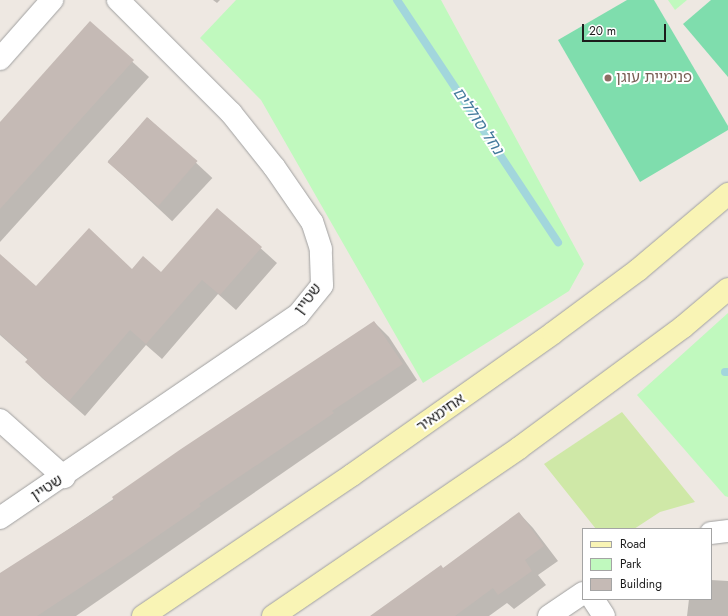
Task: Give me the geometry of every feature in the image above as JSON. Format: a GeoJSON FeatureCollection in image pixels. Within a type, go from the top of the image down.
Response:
{"type":"FeatureCollection","features":[{"type":"Feature","properties":{"kind":"main road","name":"אחימאיר"},"geometry":{"type":"LineString","coordinates":[[143,616],[352,475],[547,337],[638,270],[728,194]]}},
{"type":"Feature","properties":{"kind":"main road"},"geometry":{"type":"LineString","coordinates":[[273,616],[532,438],[683,327],[728,289]]}},
{"type":"Feature","properties":{"kind":"street"},"geometry":{"type":"LineString","coordinates":[[0,58],[52,0]]}},
{"type":"Feature","properties":{"kind":"street","name":"שטיין"},"geometry":{"type":"LineString","coordinates":[[0,518],[64,477],[298,315],[322,285],[321,249],[312,222],[274,167],[231,113],[118,0]]}},
{"type":"Feature","properties":{"kind":"street"},"geometry":{"type":"LineString","coordinates":[[0,420],[64,477]]}},
{"type":"Feature","properties":{"kind":"street"},"geometry":{"type":"LineString","coordinates":[[712,533],[728,531]]}},
{"type":"Feature","properties":{"kind":"street"},"geometry":{"type":"LineString","coordinates":[[549,616],[582,594]]}},
{"type":"Feature","properties":{"kind":"street"},"geometry":{"type":"LineString","coordinates":[[594,600],[604,616]]}},
{"type":"Feature","properties":{"kind":"green space"},"geometry":{"type":"Polygon","coordinates":[[[236,0],[441,0],[584,264],[569,291],[423,383],[261,100],[200,38],[236,0]]]}},
{"type":"Feature","properties":{"kind":"green space"},"geometry":{"type":"Polygon","coordinates":[[[627,0],[654,0],[728,126],[728,130],[640,182],[558,40],[627,0]]]}},
{"type":"Feature","properties":{"kind":"green space"},"geometry":{"type":"Polygon","coordinates":[[[668,0],[687,0],[675,10],[668,0]]]}},
{"type":"Feature","properties":{"kind":"green space"},"geometry":{"type":"Polygon","coordinates":[[[711,0],[728,0],[728,77],[683,24],[711,0]]]}},
{"type":"Feature","properties":{"kind":"green space"},"geometry":{"type":"Polygon","coordinates":[[[728,313],[728,497],[725,496],[637,395],[728,313]]]}},
{"type":"Feature","properties":{"kind":"green space"},"geometry":{"type":"Polygon","coordinates":[[[622,412],[695,502],[660,512],[636,528],[595,528],[544,464],[622,412]]]}},
{"type":"Feature","properties":{"kind":"building"},"geometry":{"type":"Polygon","coordinates":[[[90,21],[134,60],[0,209],[0,122],[90,21]]]}},
{"type":"Feature","properties":{"kind":"building"},"geometry":{"type":"Polygon","coordinates":[[[147,117],[198,161],[158,206],[108,162],[147,117]]]}},
{"type":"Feature","properties":{"kind":"building"},"geometry":{"type":"Polygon","coordinates":[[[217,208],[262,247],[220,295],[202,280],[146,344],[130,330],[69,401],[25,362],[28,359],[0,334],[0,254],[36,286],[89,228],[132,269],[143,256],[161,272],[217,208]]]}},
{"type":"Feature","properties":{"kind":"building"},"geometry":{"type":"Polygon","coordinates":[[[374,321],[403,364],[332,411],[334,413],[199,504],[201,506],[127,557],[37,616],[0,616],[0,573],[114,500],[112,497],[181,449],[374,321]]]}},
{"type":"Feature","properties":{"kind":"building"},"geometry":{"type":"Polygon","coordinates":[[[519,512],[544,546],[525,560],[532,571],[498,595],[493,588],[455,616],[370,616],[441,565],[443,568],[519,512]]]}},
{"type":"Feature","properties":{"kind":"waterway","name":"נחל סוללים"},"geometry":{"type":"LineString","coordinates":[[397,0],[558,242]]}},
{"type":"Feature","properties":{"kind":"place","name":"פנימיית עוגן"},"geometry":{"type":"Point","coordinates":[608,78]}}]}
